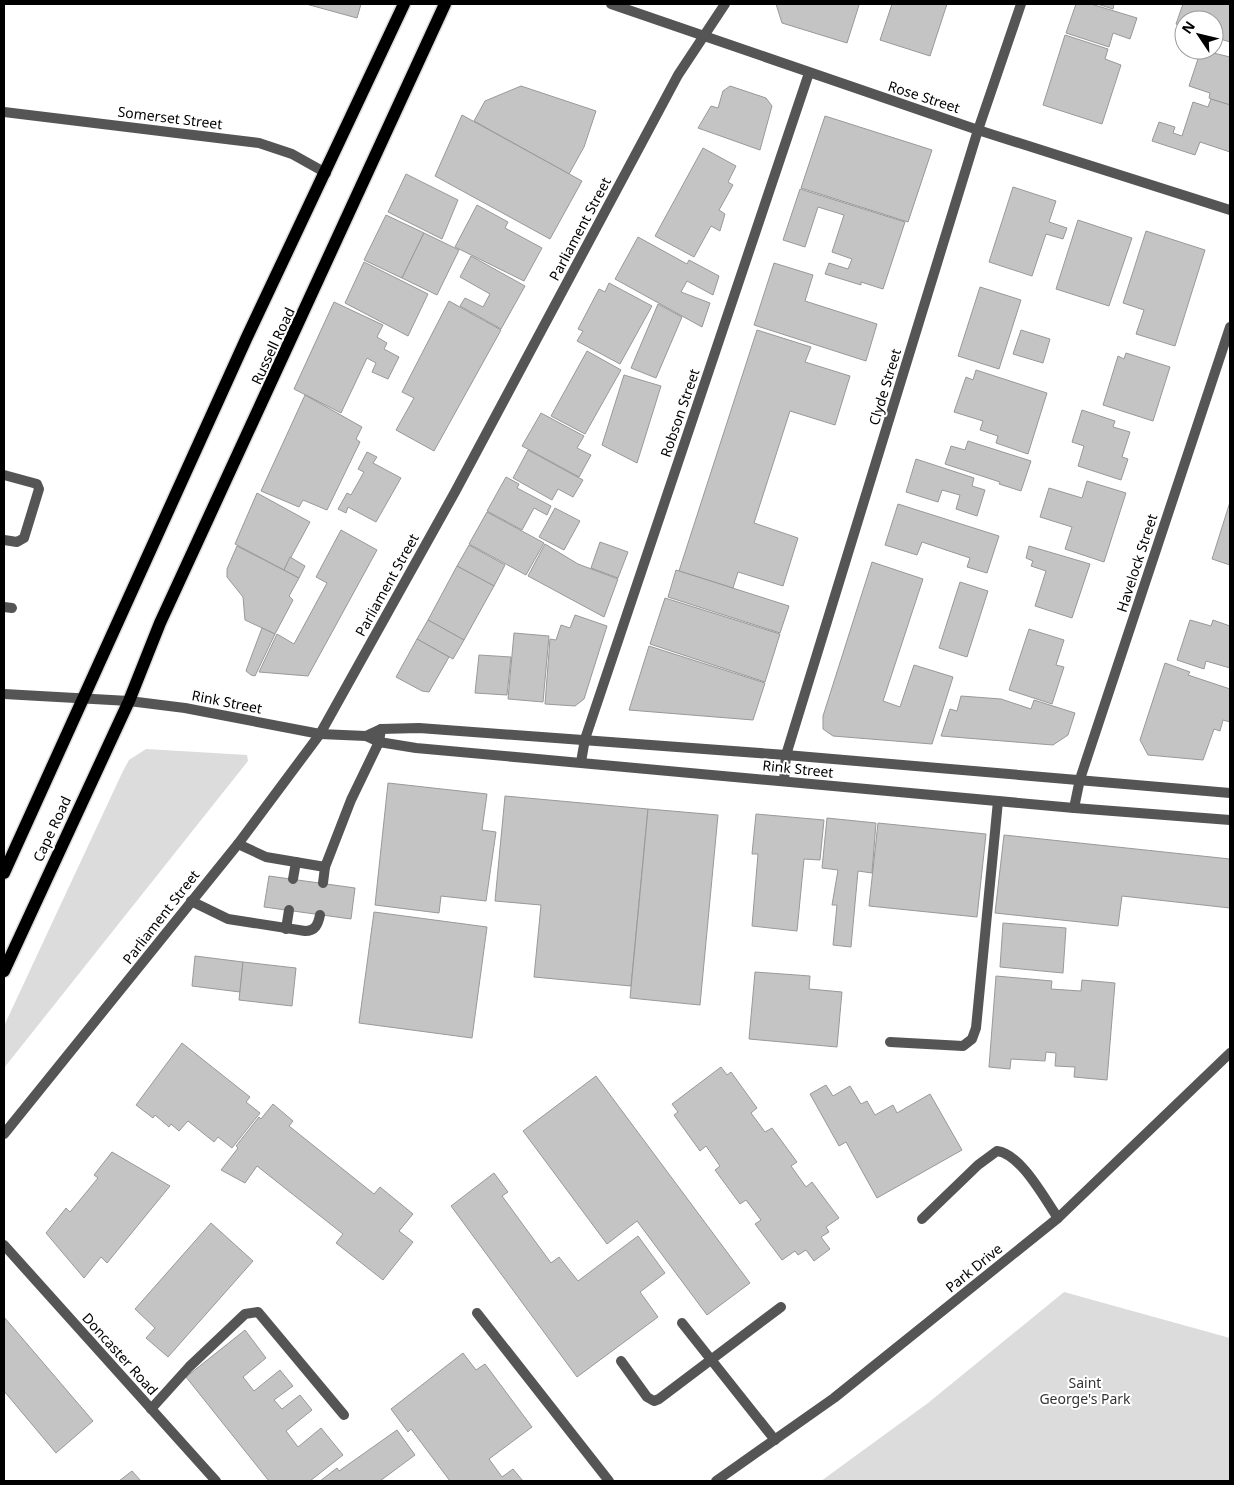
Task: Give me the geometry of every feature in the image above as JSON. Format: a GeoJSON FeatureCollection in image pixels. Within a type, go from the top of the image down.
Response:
{"type":"FeatureCollection","features":[{"type":"Feature","properties":{"kind":"main road","name":"Russell Road"},"geometry":{"type":"LineString","coordinates":[[83,698],[247,337],[326,173],[404,4]]}},
{"type":"Feature","properties":{"kind":"main road","name":"Russell Road"},"geometry":{"type":"LineString","coordinates":[[129,701],[160,623],[445,4]]}},
{"type":"Feature","properties":{"kind":"main road","name":"Cape Road"},"geometry":{"type":"LineString","coordinates":[[4,874],[83,698]]}},
{"type":"Feature","properties":{"kind":"main road","name":"Cape Road"},"geometry":{"type":"LineString","coordinates":[[4,971],[129,701]]}},
{"type":"Feature","properties":{"kind":"street","name":"Rose Street"},"geometry":{"type":"LineString","coordinates":[[611,4],[978,130],[1230,210]]}},
{"type":"Feature","properties":{"kind":"street","name":"Parliament Street"},"geometry":{"type":"LineString","coordinates":[[4,1134],[238,844],[320,734],[455,492],[678,76],[725,4]]}},
{"type":"Feature","properties":{"kind":"street","name":"Clyde Street"},"geometry":{"type":"LineString","coordinates":[[784,782],[786,755],[978,130],[1021,4]]}},
{"type":"Feature","properties":{"kind":"street","name":"Robson Street"},"geometry":{"type":"LineString","coordinates":[[581,762],[585,739],[810,73]]}},
{"type":"Feature","properties":{"kind":"street","name":"Somerset Street"},"geometry":{"type":"LineString","coordinates":[[4,112],[259,143],[292,154],[326,173]]}},
{"type":"Feature","properties":{"kind":"street","name":"Havelock Street"},"geometry":{"type":"LineString","coordinates":[[1074,808],[1080,780],[1230,327]]}},
{"type":"Feature","properties":{"kind":"street"},"geometry":{"type":"LineString","coordinates":[[4,475],[30,480],[37,484],[39,489],[23,541],[4,540]]}},
{"type":"Feature","properties":{"kind":"street","name":"Rink Street"},"geometry":{"type":"LineString","coordinates":[[4,694],[129,701],[185,708],[320,734],[366,736],[379,742],[416,748],[1074,808],[1230,820]]}},
{"type":"Feature","properties":{"kind":"street","name":"Rink Street"},"geometry":{"type":"LineString","coordinates":[[366,736],[381,730],[419,728],[585,739],[1230,794]]}},
{"type":"Feature","properties":{"kind":"street"},"geometry":{"type":"LineString","coordinates":[[323,883],[325,867],[351,800],[379,742],[381,730]]}},
{"type":"Feature","properties":{"kind":"street"},"geometry":{"type":"LineString","coordinates":[[890,1042],[963,1046],[972,1039],[976,1028],[998,801]]}},
{"type":"Feature","properties":{"kind":"street"},"geometry":{"type":"LineString","coordinates":[[238,844],[254,852],[279,860],[325,867]]}},
{"type":"Feature","properties":{"kind":"street"},"geometry":{"type":"LineString","coordinates":[[293,879],[296,862]]}},
{"type":"Feature","properties":{"kind":"street"},"geometry":{"type":"LineString","coordinates":[[191,901],[228,918],[286,929],[311,931],[319,922],[320,915]]}},
{"type":"Feature","properties":{"kind":"street"},"geometry":{"type":"LineString","coordinates":[[286,929],[288,910]]}},
{"type":"Feature","properties":{"kind":"street","name":"Park Drive"},"geometry":{"type":"LineString","coordinates":[[716,1481],[834,1398],[1058,1218],[1230,1053]]}},
{"type":"Feature","properties":{"kind":"street"},"geometry":{"type":"LineString","coordinates":[[922,1219],[978,1165],[998,1151],[1005,1152],[1020,1164],[1058,1218]]}},
{"type":"Feature","properties":{"kind":"street","name":"Doncaster Road"},"geometry":{"type":"LineString","coordinates":[[4,1245],[216,1481]]}},
{"type":"Feature","properties":{"kind":"street"},"geometry":{"type":"LineString","coordinates":[[621,1361],[647,1398],[654,1401],[781,1307]]}},
{"type":"Feature","properties":{"kind":"street"},"geometry":{"type":"LineString","coordinates":[[151,1409],[189,1367],[245,1314],[258,1312],[344,1415]]}},
{"type":"Feature","properties":{"kind":"street"},"geometry":{"type":"LineString","coordinates":[[476,1313],[609,1481]]}},
{"type":"Feature","properties":{"kind":"street"},"geometry":{"type":"LineString","coordinates":[[682,1323],[775,1440]]}},
{"type":"Feature","properties":{"kind":"green space"},"geometry":{"type":"Polygon","coordinates":[[[146,749],[247,755],[248,761],[4,1068],[4,1026],[123,771],[129,760],[146,749]]]}},
{"type":"Feature","properties":{"kind":"green space","name":"Saint George's Park"},"geometry":{"type":"Polygon","coordinates":[[[1064,1292],[1230,1338],[1230,1481],[821,1481],[928,1403],[1064,1292]]]}},
{"type":"Feature","properties":{"kind":"building"},"geometry":{"type":"Polygon","coordinates":[[[306,4],[361,4],[357,18],[306,4]]]}},
{"type":"Feature","properties":{"kind":"building"},"geometry":{"type":"Polygon","coordinates":[[[776,4],[859,5],[847,43],[782,23],[776,4]]]}},
{"type":"Feature","properties":{"kind":"building"},"geometry":{"type":"Polygon","coordinates":[[[892,4],[947,4],[930,56],[880,40],[892,4]]]}},
{"type":"Feature","properties":{"kind":"building"},"geometry":{"type":"Polygon","coordinates":[[[1076,4],[1091,4],[1137,18],[1130,39],[1113,33],[1109,47],[1066,33],[1076,4]]]}},
{"type":"Feature","properties":{"kind":"building"},"geometry":{"type":"Polygon","coordinates":[[[1097,4],[1114,4],[1113,9],[1097,4]]]}},
{"type":"Feature","properties":{"kind":"building"},"geometry":{"type":"Polygon","coordinates":[[[1183,4],[1230,4],[1230,42],[1224,40],[1224,10],[1181,10],[1183,4]]]}},
{"type":"Feature","properties":{"kind":"building"},"geometry":{"type":"Polygon","coordinates":[[[1065,35],[1108,49],[1105,59],[1121,65],[1102,124],[1043,105],[1065,35]]]}},
{"type":"Feature","properties":{"kind":"building"},"geometry":{"type":"Polygon","coordinates":[[[1224,56],[1230,57],[1230,105],[1211,99],[1209,98],[1210,93],[1189,86],[1198,60],[1224,60],[1224,56]]]}},
{"type":"Feature","properties":{"kind":"building"},"geometry":{"type":"Polygon","coordinates":[[[521,86],[596,111],[584,147],[569,174],[474,121],[485,101],[521,86]]]}},
{"type":"Feature","properties":{"kind":"building"},"geometry":{"type":"Polygon","coordinates":[[[730,86],[766,98],[772,106],[760,150],[698,128],[711,106],[718,108],[723,91],[730,86]]]}},
{"type":"Feature","properties":{"kind":"building"},"geometry":{"type":"Polygon","coordinates":[[[1211,99],[1230,105],[1230,152],[1200,142],[1195,155],[1152,141],[1159,122],[1175,127],[1173,133],[1182,136],[1193,102],[1208,107],[1211,99]]]}},
{"type":"Feature","properties":{"kind":"building"},"geometry":{"type":"Polygon","coordinates":[[[462,115],[582,181],[550,239],[435,176],[462,115]]]}},
{"type":"Feature","properties":{"kind":"building"},"geometry":{"type":"Polygon","coordinates":[[[825,116],[932,150],[908,222],[801,188],[825,116]]]}},
{"type":"Feature","properties":{"kind":"building"},"geometry":{"type":"Polygon","coordinates":[[[703,148],[736,166],[728,182],[733,185],[719,210],[725,214],[720,231],[711,226],[694,257],[655,236],[703,148]]]}},
{"type":"Feature","properties":{"kind":"building"},"geometry":{"type":"Polygon","coordinates":[[[406,174],[458,200],[442,239],[388,212],[406,174]]]}},
{"type":"Feature","properties":{"kind":"building"},"geometry":{"type":"Polygon","coordinates":[[[1013,187],[1056,201],[1049,222],[1067,228],[1063,239],[1046,234],[1032,276],[989,262],[1013,187]]]}},
{"type":"Feature","properties":{"kind":"building"},"geometry":{"type":"Polygon","coordinates":[[[800,189],[905,222],[883,289],[861,282],[861,285],[825,274],[829,263],[848,269],[852,259],[832,252],[844,215],[818,207],[805,247],[783,240],[800,189]]]}},
{"type":"Feature","properties":{"kind":"building"},"geometry":{"type":"Polygon","coordinates":[[[477,205],[508,222],[505,228],[542,248],[524,281],[455,247],[477,205]]]}},
{"type":"Feature","properties":{"kind":"building"},"geometry":{"type":"Polygon","coordinates":[[[386,215],[424,233],[402,278],[364,260],[386,215]]]}},
{"type":"Feature","properties":{"kind":"building"},"geometry":{"type":"Polygon","coordinates":[[[1078,220],[1132,238],[1109,306],[1056,289],[1078,220]]]}},
{"type":"Feature","properties":{"kind":"building"},"geometry":{"type":"Polygon","coordinates":[[[1146,231],[1205,250],[1175,346],[1136,334],[1144,310],[1123,303],[1146,231]]]}},
{"type":"Feature","properties":{"kind":"building"},"geometry":{"type":"Polygon","coordinates":[[[424,233],[459,250],[437,295],[402,278],[424,233]]]}},
{"type":"Feature","properties":{"kind":"building"},"geometry":{"type":"Polygon","coordinates":[[[638,237],[687,264],[689,260],[719,276],[713,295],[687,281],[681,292],[710,303],[702,327],[615,279],[638,237]]]}},
{"type":"Feature","properties":{"kind":"building"},"geometry":{"type":"Polygon","coordinates":[[[471,256],[525,286],[501,329],[460,306],[465,298],[483,307],[490,294],[460,277],[471,256]]]}},
{"type":"Feature","properties":{"kind":"building"},"geometry":{"type":"Polygon","coordinates":[[[364,262],[428,294],[408,336],[345,303],[364,262]]]}},
{"type":"Feature","properties":{"kind":"building"},"geometry":{"type":"Polygon","coordinates":[[[774,263],[813,275],[805,301],[877,324],[866,361],[754,325],[774,263]]]}},
{"type":"Feature","properties":{"kind":"building"},"geometry":{"type":"Polygon","coordinates":[[[609,283],[652,306],[620,364],[577,341],[583,331],[578,329],[599,289],[605,292],[609,283]]]}},
{"type":"Feature","properties":{"kind":"building"},"geometry":{"type":"Polygon","coordinates":[[[980,287],[1021,300],[999,369],[958,356],[980,287]]]}},
{"type":"Feature","properties":{"kind":"building"},"geometry":{"type":"Polygon","coordinates":[[[449,301],[501,330],[434,451],[396,430],[414,398],[402,392],[449,301]]]}},
{"type":"Feature","properties":{"kind":"building"},"geometry":{"type":"Polygon","coordinates":[[[334,302],[383,325],[377,337],[387,343],[384,349],[399,357],[388,379],[372,372],[376,363],[367,358],[341,413],[294,389],[334,302]]]}},
{"type":"Feature","properties":{"kind":"building"},"geometry":{"type":"Polygon","coordinates":[[[658,304],[682,317],[656,378],[631,368],[658,304]]]}},
{"type":"Feature","properties":{"kind":"building"},"geometry":{"type":"Polygon","coordinates":[[[757,330],[811,347],[805,362],[850,376],[835,425],[790,411],[754,523],[798,538],[783,586],[738,572],[733,588],[679,571],[757,330]]]}},
{"type":"Feature","properties":{"kind":"building"},"geometry":{"type":"Polygon","coordinates":[[[1021,330],[1050,339],[1043,363],[1013,354],[1021,330]]]}},
{"type":"Feature","properties":{"kind":"building"},"geometry":{"type":"Polygon","coordinates":[[[587,351],[621,370],[585,434],[551,416],[587,351]]]}},
{"type":"Feature","properties":{"kind":"building"},"geometry":{"type":"Polygon","coordinates":[[[1126,353],[1170,367],[1153,421],[1103,405],[1118,356],[1124,359],[1126,353]]]}},
{"type":"Feature","properties":{"kind":"building"},"geometry":{"type":"Polygon","coordinates":[[[976,370],[1047,393],[1028,454],[996,443],[998,436],[980,430],[983,421],[954,412],[966,377],[973,380],[976,370]]]}},
{"type":"Feature","properties":{"kind":"building"},"geometry":{"type":"Polygon","coordinates":[[[624,375],[661,386],[637,463],[602,445],[624,375]]]}},
{"type":"Feature","properties":{"kind":"building"},"geometry":{"type":"Polygon","coordinates":[[[305,395],[362,427],[356,439],[360,442],[327,510],[303,500],[299,507],[261,491],[305,395]]]}},
{"type":"Feature","properties":{"kind":"building"},"geometry":{"type":"Polygon","coordinates":[[[1082,410],[1115,421],[1113,427],[1130,432],[1122,457],[1128,459],[1121,480],[1078,466],[1084,446],[1072,442],[1082,410]]]}},
{"type":"Feature","properties":{"kind":"building"},"geometry":{"type":"Polygon","coordinates":[[[541,413],[584,436],[577,448],[591,455],[579,477],[522,446],[541,413]]]}},
{"type":"Feature","properties":{"kind":"building"},"geometry":{"type":"Polygon","coordinates":[[[968,441],[1031,461],[1021,491],[945,464],[951,446],[965,450],[968,441]]]}},
{"type":"Feature","properties":{"kind":"building"},"geometry":{"type":"Polygon","coordinates":[[[528,450],[583,480],[573,497],[558,489],[552,500],[513,478],[528,450]]]}},
{"type":"Feature","properties":{"kind":"building"},"geometry":{"type":"Polygon","coordinates":[[[367,452],[377,457],[373,463],[401,478],[376,522],[348,507],[346,513],[338,509],[347,493],[351,495],[364,472],[358,469],[367,452]]]}},
{"type":"Feature","properties":{"kind":"building"},"geometry":{"type":"Polygon","coordinates":[[[916,459],[974,478],[972,486],[985,490],[977,516],[956,509],[960,495],[942,490],[938,502],[906,492],[916,459]]]}},
{"type":"Feature","properties":{"kind":"building"},"geometry":{"type":"Polygon","coordinates":[[[506,477],[519,484],[517,488],[551,506],[547,515],[534,508],[522,530],[487,511],[506,477]]]}},
{"type":"Feature","properties":{"kind":"building"},"geometry":{"type":"Polygon","coordinates":[[[1087,481],[1126,493],[1104,562],[1065,549],[1072,527],[1040,517],[1049,488],[1082,498],[1087,481]]]}},
{"type":"Feature","properties":{"kind":"building"},"geometry":{"type":"Polygon","coordinates":[[[257,493],[310,522],[284,570],[235,544],[257,493]]]}},
{"type":"Feature","properties":{"kind":"building"},"geometry":{"type":"Polygon","coordinates":[[[1230,502],[1230,565],[1212,559],[1230,502]]]}},
{"type":"Feature","properties":{"kind":"building"},"geometry":{"type":"Polygon","coordinates":[[[898,504],[999,536],[987,573],[967,567],[970,558],[922,542],[917,555],[885,545],[898,504]]]}},
{"type":"Feature","properties":{"kind":"building"},"geometry":{"type":"Polygon","coordinates":[[[555,508],[580,521],[564,550],[539,537],[555,508]]]}},
{"type":"Feature","properties":{"kind":"building"},"geometry":{"type":"Polygon","coordinates":[[[487,512],[544,543],[526,575],[469,544],[487,512]]]}},
{"type":"Feature","properties":{"kind":"building"},"geometry":{"type":"Polygon","coordinates":[[[341,530],[377,550],[308,676],[259,672],[277,634],[294,644],[327,583],[316,577],[341,530]]]}},
{"type":"Feature","properties":{"kind":"building"},"geometry":{"type":"Polygon","coordinates":[[[600,542],[628,552],[618,578],[591,568],[600,542]]]}},
{"type":"Feature","properties":{"kind":"building"},"geometry":{"type":"Polygon","coordinates":[[[545,544],[578,564],[618,579],[604,617],[528,576],[545,544]]]}},
{"type":"Feature","properties":{"kind":"building"},"geometry":{"type":"Polygon","coordinates":[[[469,545],[505,565],[494,586],[457,566],[469,545]]]}},
{"type":"Feature","properties":{"kind":"building"},"geometry":{"type":"Polygon","coordinates":[[[237,546],[299,578],[289,596],[293,600],[275,634],[245,620],[243,597],[227,577],[227,569],[237,546]]]}},
{"type":"Feature","properties":{"kind":"building"},"geometry":{"type":"Polygon","coordinates":[[[1029,546],[1090,564],[1072,618],[1035,606],[1046,571],[1031,566],[1033,561],[1026,558],[1029,546]]]}},
{"type":"Feature","properties":{"kind":"building"},"geometry":{"type":"Polygon","coordinates":[[[290,557],[305,566],[299,578],[284,570],[290,557]]]}},
{"type":"Feature","properties":{"kind":"building"},"geometry":{"type":"Polygon","coordinates":[[[872,562],[923,579],[883,701],[900,707],[914,665],[953,677],[932,744],[833,736],[823,729],[823,716],[872,562]]]}},
{"type":"Feature","properties":{"kind":"building"},"geometry":{"type":"Polygon","coordinates":[[[457,566],[494,586],[464,640],[428,620],[457,566]]]}},
{"type":"Feature","properties":{"kind":"building"},"geometry":{"type":"Polygon","coordinates":[[[676,570],[789,606],[780,633],[668,597],[676,570]]]}},
{"type":"Feature","properties":{"kind":"building"},"geometry":{"type":"Polygon","coordinates":[[[960,582],[988,591],[967,657],[939,648],[960,582]]]}},
{"type":"Feature","properties":{"kind":"building"},"geometry":{"type":"Polygon","coordinates":[[[665,598],[780,634],[765,682],[650,644],[665,598]]]}},
{"type":"Feature","properties":{"kind":"building"},"geometry":{"type":"Polygon","coordinates":[[[575,615],[607,626],[584,699],[575,706],[545,704],[550,639],[556,640],[561,625],[570,628],[575,615]]]}},
{"type":"Feature","properties":{"kind":"building"},"geometry":{"type":"Polygon","coordinates":[[[428,620],[464,640],[453,659],[417,639],[428,620]]]}},
{"type":"Feature","properties":{"kind":"building"},"geometry":{"type":"Polygon","coordinates":[[[1190,620],[1211,626],[1213,620],[1230,626],[1230,668],[1206,661],[1204,669],[1177,660],[1190,620]]]}},
{"type":"Feature","properties":{"kind":"building"},"geometry":{"type":"Polygon","coordinates":[[[262,628],[275,634],[255,676],[246,671],[262,628]]]}},
{"type":"Feature","properties":{"kind":"building"},"geometry":{"type":"Polygon","coordinates":[[[1029,629],[1064,640],[1056,665],[1064,667],[1052,704],[1009,690],[1029,629]]]}},
{"type":"Feature","properties":{"kind":"building"},"geometry":{"type":"Polygon","coordinates":[[[514,633],[549,636],[543,702],[508,699],[514,633]]]}},
{"type":"Feature","properties":{"kind":"building"},"geometry":{"type":"Polygon","coordinates":[[[417,639],[449,657],[429,692],[422,691],[396,677],[417,639]]]}},
{"type":"Feature","properties":{"kind":"building"},"geometry":{"type":"Polygon","coordinates":[[[649,646],[765,683],[753,720],[629,710],[649,646]]]}},
{"type":"Feature","properties":{"kind":"building"},"geometry":{"type":"Polygon","coordinates":[[[479,655],[511,657],[507,695],[475,693],[479,655]]]}},
{"type":"Feature","properties":{"kind":"building"},"geometry":{"type":"Polygon","coordinates":[[[1165,663],[1190,672],[1188,675],[1230,689],[1230,722],[1223,720],[1220,731],[1214,729],[1203,760],[1148,755],[1140,740],[1165,663]]]}},
{"type":"Feature","properties":{"kind":"building"},"geometry":{"type":"Polygon","coordinates":[[[961,696],[1001,699],[1031,709],[1034,700],[1075,713],[1068,735],[1053,745],[941,736],[950,709],[957,711],[961,696]]]}},
{"type":"Feature","properties":{"kind":"building"},"geometry":{"type":"Polygon","coordinates":[[[388,783],[487,794],[482,830],[496,832],[486,901],[441,896],[439,913],[375,905],[388,783]]]}},
{"type":"Feature","properties":{"kind":"building"},"geometry":{"type":"Polygon","coordinates":[[[505,796],[648,809],[631,986],[534,977],[541,905],[495,901],[505,796]]]}},
{"type":"Feature","properties":{"kind":"building"},"geometry":{"type":"Polygon","coordinates":[[[648,809],[718,815],[700,1005],[630,998],[648,809]]]}},
{"type":"Feature","properties":{"kind":"building"},"geometry":{"type":"Polygon","coordinates":[[[756,814],[824,820],[820,860],[804,859],[797,931],[752,926],[758,854],[752,854],[756,814]]]}},
{"type":"Feature","properties":{"kind":"building"},"geometry":{"type":"Polygon","coordinates":[[[827,818],[876,823],[872,873],[858,871],[851,947],[833,945],[837,905],[832,905],[838,870],[822,868],[827,818]]]}},
{"type":"Feature","properties":{"kind":"building"},"geometry":{"type":"Polygon","coordinates":[[[878,823],[986,834],[977,917],[869,906],[878,823]]]}},
{"type":"Feature","properties":{"kind":"building"},"geometry":{"type":"Polygon","coordinates":[[[1004,835],[1230,859],[1230,908],[1122,896],[1118,926],[995,913],[1004,835]]]}},
{"type":"Feature","properties":{"kind":"building"},"geometry":{"type":"Polygon","coordinates":[[[269,876],[355,888],[351,919],[264,907],[269,876]]]}},
{"type":"Feature","properties":{"kind":"building"},"geometry":{"type":"Polygon","coordinates":[[[374,912],[487,927],[472,1038],[359,1023],[374,912]]]}},
{"type":"Feature","properties":{"kind":"building"},"geometry":{"type":"Polygon","coordinates":[[[1003,923],[1066,928],[1063,973],[1000,967],[1003,923]]]}},
{"type":"Feature","properties":{"kind":"building"},"geometry":{"type":"Polygon","coordinates":[[[195,956],[243,962],[240,992],[192,986],[195,956]]]}},
{"type":"Feature","properties":{"kind":"building"},"geometry":{"type":"Polygon","coordinates":[[[243,962],[296,968],[292,1006],[239,1000],[243,962]]]}},
{"type":"Feature","properties":{"kind":"building"},"geometry":{"type":"Polygon","coordinates":[[[755,972],[810,976],[809,989],[842,992],[837,1047],[749,1039],[755,972]]]}},
{"type":"Feature","properties":{"kind":"building"},"geometry":{"type":"Polygon","coordinates":[[[996,976],[1052,981],[1051,989],[1081,991],[1082,980],[1115,983],[1107,1080],[1074,1077],[1075,1067],[1055,1066],[1056,1053],[1046,1052],[1045,1061],[1011,1059],[1010,1069],[989,1067],[996,976]]]}},
{"type":"Feature","properties":{"kind":"building"},"geometry":{"type":"Polygon","coordinates":[[[182,1043],[250,1097],[246,1102],[260,1113],[232,1148],[218,1137],[214,1142],[188,1121],[179,1131],[171,1124],[169,1127],[155,1115],[153,1118],[136,1105],[182,1043]]]}},
{"type":"Feature","properties":{"kind":"building"},"geometry":{"type":"Polygon","coordinates":[[[721,1067],[727,1075],[731,1072],[757,1108],[751,1113],[765,1132],[772,1128],[797,1162],[791,1166],[806,1187],[812,1182],[839,1218],[826,1227],[829,1232],[821,1237],[830,1249],[814,1261],[806,1250],[798,1255],[795,1251],[782,1260],[755,1224],[761,1220],[746,1200],[740,1204],[715,1170],[720,1166],[706,1146],[700,1151],[674,1115],[678,1112],[672,1104],[721,1067]]]}},
{"type":"Feature","properties":{"kind":"building"},"geometry":{"type":"Polygon","coordinates":[[[596,1076],[750,1283],[707,1315],[637,1221],[607,1244],[523,1131],[596,1076]]]}},
{"type":"Feature","properties":{"kind":"building"},"geometry":{"type":"Polygon","coordinates":[[[826,1085],[833,1096],[850,1086],[861,1104],[867,1101],[875,1115],[893,1105],[897,1113],[930,1094],[962,1150],[877,1198],[846,1142],[839,1146],[810,1094],[826,1085]]]}},
{"type":"Feature","properties":{"kind":"building"},"geometry":{"type":"Polygon","coordinates":[[[273,1104],[293,1121],[289,1126],[374,1194],[380,1187],[413,1214],[399,1231],[413,1242],[383,1280],[336,1243],[343,1234],[257,1166],[245,1183],[221,1170],[238,1148],[236,1146],[259,1117],[261,1119],[273,1104]]]}},
{"type":"Feature","properties":{"kind":"building"},"geometry":{"type":"Polygon","coordinates":[[[112,1152],[170,1186],[107,1263],[101,1257],[84,1278],[46,1233],[66,1208],[70,1212],[98,1178],[94,1175],[112,1152]]]}},
{"type":"Feature","properties":{"kind":"building"},"geometry":{"type":"Polygon","coordinates":[[[494,1173],[508,1192],[502,1196],[551,1263],[559,1257],[578,1281],[638,1236],[665,1273],[640,1292],[658,1317],[577,1377],[451,1206],[494,1173]]]}},
{"type":"Feature","properties":{"kind":"building"},"geometry":{"type":"Polygon","coordinates":[[[211,1223],[253,1261],[168,1357],[146,1338],[155,1328],[135,1309],[211,1223]]]}},
{"type":"Feature","properties":{"kind":"building"},"geometry":{"type":"Polygon","coordinates":[[[4,1317],[93,1421],[56,1453],[4,1391],[4,1317]]]}},
{"type":"Feature","properties":{"kind":"building"},"geometry":{"type":"Polygon","coordinates":[[[245,1330],[266,1358],[243,1377],[254,1391],[280,1370],[293,1386],[274,1400],[282,1409],[300,1395],[312,1410],[286,1431],[298,1447],[321,1428],[343,1455],[310,1481],[269,1481],[186,1377],[245,1330]]]}},
{"type":"Feature","properties":{"kind":"building"},"geometry":{"type":"Polygon","coordinates":[[[463,1353],[476,1370],[485,1364],[532,1427],[489,1459],[502,1477],[513,1469],[523,1481],[450,1481],[411,1429],[408,1432],[391,1409],[463,1353]]]}},
{"type":"Feature","properties":{"kind":"building"},"geometry":{"type":"Polygon","coordinates":[[[397,1430],[415,1455],[380,1481],[320,1481],[337,1468],[339,1471],[397,1430]]]}},
{"type":"Feature","properties":{"kind":"building"},"geometry":{"type":"Polygon","coordinates":[[[132,1471],[141,1481],[119,1481],[132,1471]]]}}]}
